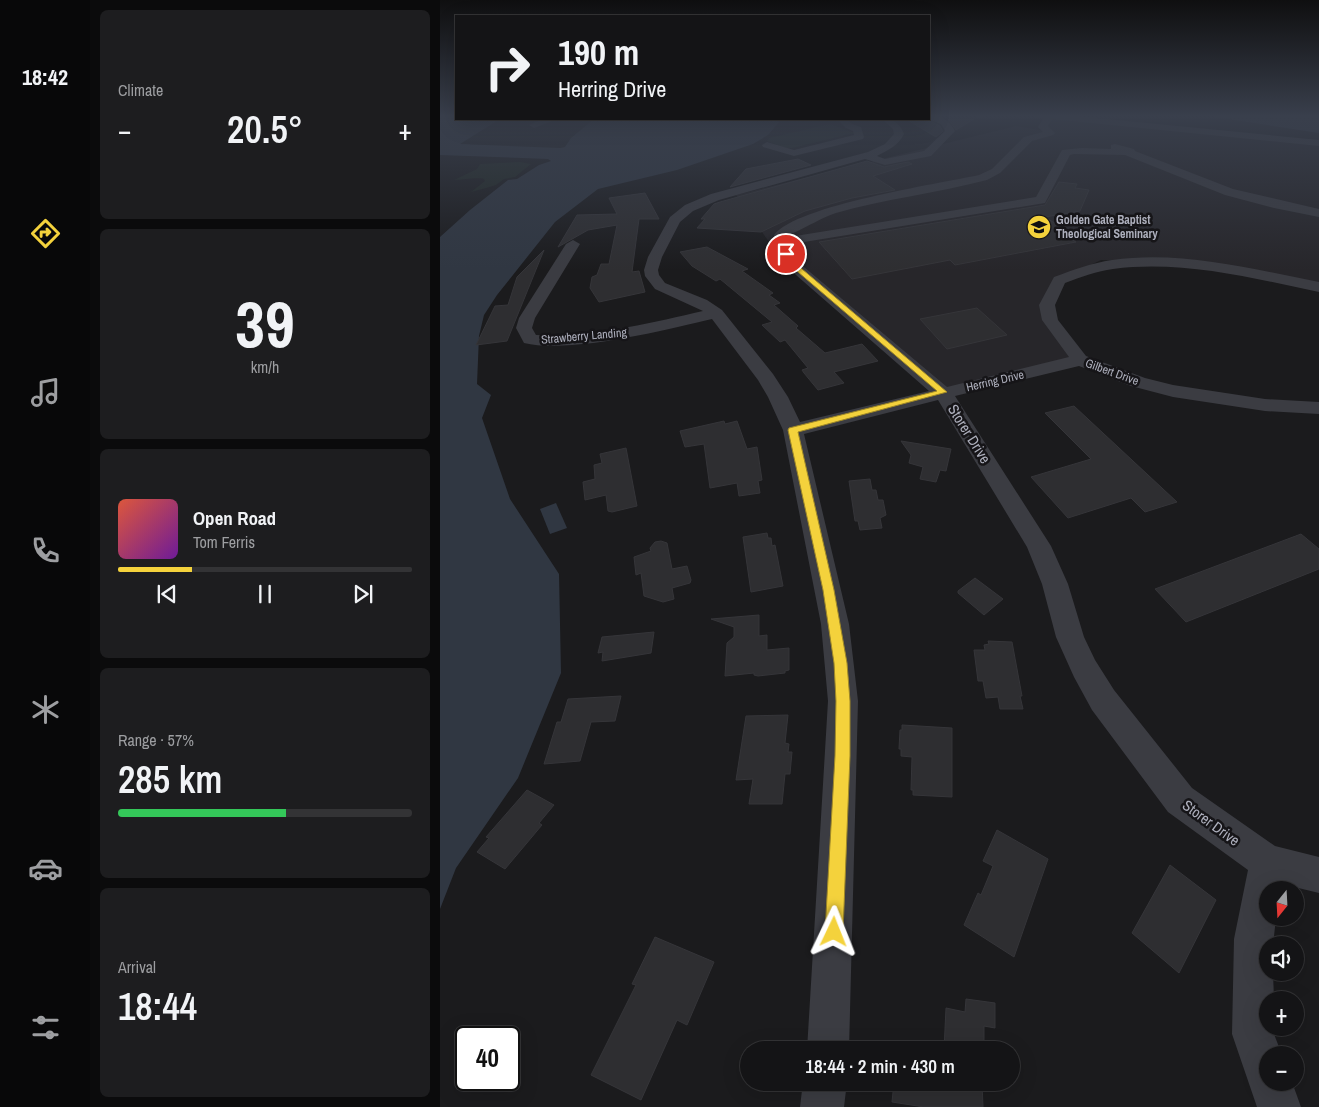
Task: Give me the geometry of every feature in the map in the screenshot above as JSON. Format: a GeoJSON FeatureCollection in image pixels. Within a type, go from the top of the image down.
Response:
{"type":"FeatureCollection","features":[{"type":"Feature","properties":{"kind":"street"},"geometry":{"type":"LineString","coordinates":[[827,167],[715,197],[696,204],[678,215],[650,270],[660,286],[701,303],[716,313],[778,397],[792,430],[830,598],[840,663],[843,701],[828,1041]]}},
{"type":"Feature","properties":{"kind":"street"},"geometry":{"type":"LineString","coordinates":[[781,235],[804,221],[831,210],[983,178],[1000,167]]}},
{"type":"Feature","properties":{"kind":"street","name":"Storer Drive"},"geometry":{"type":"LineString","coordinates":[[1058,167],[1041,200],[794,240],[786,246],[786,254],[793,265],[943,392],[1039,546],[1055,584],[1070,637],[1084,668],[1103,700],[1180,800],[1238,843],[1268,862],[1319,876]]}},
{"type":"Feature","properties":{"kind":"street"},"geometry":{"type":"LineString","coordinates":[[1168,167],[1229,192],[1319,213]]}},
{"type":"Feature","properties":{"kind":"street","name":"Strawberry Landing"},"geometry":{"type":"LineString","coordinates":[[573,244],[527,318],[524,328],[530,339],[544,342],[614,335],[716,313]]}},
{"type":"Feature","properties":{"kind":"street","name":"Gilbert Drive"},"geometry":{"type":"LineString","coordinates":[[1319,287],[1236,270],[1168,262],[1122,263],[1097,267],[1059,280],[1047,305],[1050,320],[1080,360],[1138,382],[1174,392],[1265,405],[1319,408]]}},
{"type":"Feature","properties":{"kind":"street","name":"Herring Drive"},"geometry":{"type":"LineString","coordinates":[[792,430],[1080,360]]}},
{"type":"Feature","properties":{"kind":"street"},"geometry":{"type":"LineString","coordinates":[[1259,1051],[1253,1034],[1253,939],[1268,862]]}},
{"type":"Feature","properties":{"kind":"street"},"geometry":{"type":"LineString","coordinates":[[822,1107],[824,1091]]}},
{"type":"Feature","properties":{"kind":"street"},"geometry":{"type":"LineString","coordinates":[[1273,1091],[1279,1107]]}},
{"type":"Feature","properties":{"kind":"shaded area"},"geometry":{"type":"Polygon","coordinates":[[[478,167],[528,167],[515,177],[504,179],[496,185],[471,192],[485,181],[484,179],[454,180],[478,167]]]}},
{"type":"Feature","properties":{"kind":"shaded area"},"geometry":{"type":"Polygon","coordinates":[[[536,167],[687,167],[598,189],[555,222],[497,295],[484,315],[479,336],[477,384],[491,395],[482,418],[510,499],[559,574],[561,673],[518,778],[456,868],[440,909],[440,237],[508,180],[517,179],[536,167]]]}},
{"type":"Feature","properties":{"kind":"shaded area","name":"Golden Gate Baptist Theological Seminary"},"geometry":{"type":"Polygon","coordinates":[[[851,167],[1319,167],[1319,290],[1235,272],[1164,262],[1101,260],[1059,280],[1042,306],[1075,357],[943,395],[781,259],[736,195],[851,167]]]}},
{"type":"Feature","properties":{"kind":"shaded area"},"geometry":{"type":"Polygon","coordinates":[[[556,503],[567,528],[550,534],[540,509],[556,503]]]}},
{"type":"Feature","properties":{"kind":"building"},"geometry":{"type":"Polygon","coordinates":[[[758,167],[805,167],[730,187],[746,169],[758,167]]]}},
{"type":"Feature","properties":{"kind":"building"},"geometry":{"type":"Polygon","coordinates":[[[847,167],[903,167],[873,176],[895,190],[852,198],[805,211],[761,232],[697,228],[705,219],[701,219],[714,204],[847,167]]]}},
{"type":"Feature","properties":{"kind":"building"},"geometry":{"type":"Polygon","coordinates":[[[1059,182],[1077,184],[1075,188],[1089,190],[1080,211],[1045,217],[1077,237],[1070,239],[1076,242],[955,265],[950,260],[852,279],[819,242],[1045,205],[1059,182]]]}},
{"type":"Feature","properties":{"kind":"building"},"geometry":{"type":"Polygon","coordinates":[[[645,193],[659,219],[639,219],[632,272],[639,271],[645,292],[599,302],[590,288],[592,277],[597,275],[601,264],[609,264],[617,225],[588,230],[558,247],[577,215],[617,214],[609,198],[645,193]]]}},
{"type":"Feature","properties":{"kind":"building"},"geometry":{"type":"Polygon","coordinates":[[[707,247],[748,269],[742,271],[773,293],[769,295],[780,303],[774,305],[798,326],[796,328],[825,353],[862,344],[878,361],[834,372],[844,383],[818,390],[802,370],[808,368],[785,340],[780,342],[762,325],[772,322],[720,279],[716,281],[692,266],[680,252],[707,247]]]}},
{"type":"Feature","properties":{"kind":"building"},"geometry":{"type":"Polygon","coordinates":[[[544,250],[507,341],[476,345],[495,306],[508,305],[517,277],[544,250]]]}},
{"type":"Feature","properties":{"kind":"building"},"geometry":{"type":"Polygon","coordinates":[[[977,308],[1007,335],[947,349],[920,319],[977,308]]]}},
{"type":"Feature","properties":{"kind":"building"},"geometry":{"type":"Polygon","coordinates":[[[1074,406],[1177,502],[1145,512],[1131,498],[1068,518],[1031,477],[1091,459],[1045,413],[1074,406]]]}},
{"type":"Feature","properties":{"kind":"building"},"geometry":{"type":"Polygon","coordinates":[[[724,421],[725,424],[737,421],[747,449],[757,447],[762,480],[758,481],[760,493],[739,496],[737,483],[710,488],[704,444],[685,447],[680,431],[724,421]]]}},
{"type":"Feature","properties":{"kind":"building"},"geometry":{"type":"Polygon","coordinates":[[[901,441],[951,449],[946,471],[940,470],[936,482],[920,479],[923,467],[909,463],[911,455],[901,441]]]}},
{"type":"Feature","properties":{"kind":"building"},"geometry":{"type":"Polygon","coordinates":[[[626,448],[637,506],[612,512],[608,511],[606,495],[585,500],[583,482],[595,479],[594,465],[602,463],[600,454],[626,448]]]}},
{"type":"Feature","properties":{"kind":"building"},"geometry":{"type":"Polygon","coordinates":[[[870,479],[872,490],[876,490],[878,500],[883,500],[886,515],[880,518],[882,528],[860,530],[858,521],[855,521],[849,481],[870,479]]]}},
{"type":"Feature","properties":{"kind":"building"},"geometry":{"type":"Polygon","coordinates":[[[767,533],[768,538],[771,538],[772,546],[775,545],[783,586],[751,592],[743,537],[767,533]]]}},
{"type":"Feature","properties":{"kind":"building"},"geometry":{"type":"Polygon","coordinates":[[[1301,534],[1319,549],[1319,569],[1186,622],[1155,589],[1301,534]]]}},
{"type":"Feature","properties":{"kind":"building"},"geometry":{"type":"Polygon","coordinates":[[[655,542],[667,543],[672,569],[687,566],[691,580],[690,583],[672,588],[674,599],[663,602],[644,596],[641,573],[636,575],[634,557],[651,551],[650,548],[655,542]]]}},
{"type":"Feature","properties":{"kind":"building"},"geometry":{"type":"Polygon","coordinates":[[[975,578],[1003,599],[984,615],[958,593],[975,578]]]}},
{"type":"Feature","properties":{"kind":"building"},"geometry":{"type":"Polygon","coordinates":[[[759,615],[759,636],[767,635],[767,650],[789,648],[789,670],[785,671],[785,673],[758,676],[754,675],[754,673],[725,676],[727,643],[734,637],[734,627],[711,619],[759,615]]]}},
{"type":"Feature","properties":{"kind":"building"},"geometry":{"type":"Polygon","coordinates":[[[654,632],[651,653],[602,661],[603,652],[598,653],[602,637],[654,632]]]}},
{"type":"Feature","properties":{"kind":"building"},"geometry":{"type":"Polygon","coordinates":[[[988,641],[1012,642],[1023,709],[1000,709],[998,697],[986,698],[983,681],[978,681],[974,650],[985,650],[984,645],[989,644],[988,641]]]}},
{"type":"Feature","properties":{"kind":"building"},"geometry":{"type":"Polygon","coordinates":[[[621,696],[615,721],[591,722],[580,761],[544,764],[557,722],[561,722],[568,699],[621,696]]]}},
{"type":"Feature","properties":{"kind":"building"},"geometry":{"type":"Polygon","coordinates":[[[788,715],[785,743],[789,744],[788,752],[792,752],[790,774],[785,774],[782,804],[749,804],[753,779],[736,780],[746,716],[788,715]]]}},
{"type":"Feature","properties":{"kind":"building"},"geometry":{"type":"Polygon","coordinates":[[[902,725],[952,728],[952,797],[913,795],[913,790],[911,790],[912,757],[901,756],[901,749],[899,749],[902,725]]]}},
{"type":"Feature","properties":{"kind":"building"},"geometry":{"type":"Polygon","coordinates":[[[527,790],[554,805],[539,823],[542,825],[505,869],[477,852],[489,838],[486,837],[527,790]]]}},
{"type":"Feature","properties":{"kind":"building"},"geometry":{"type":"Polygon","coordinates":[[[997,830],[1048,859],[1014,957],[964,925],[978,893],[981,895],[993,866],[983,861],[997,830]]]}},
{"type":"Feature","properties":{"kind":"building"},"geometry":{"type":"Polygon","coordinates":[[[1170,865],[1216,900],[1179,973],[1132,933],[1170,865]]]}},
{"type":"Feature","properties":{"kind":"building"},"geometry":{"type":"Polygon","coordinates":[[[655,937],[714,962],[687,1025],[677,1020],[641,1100],[591,1075],[636,985],[632,984],[655,937]]]}},
{"type":"Feature","properties":{"kind":"building"},"geometry":{"type":"Polygon","coordinates":[[[966,999],[995,1003],[995,1028],[984,1026],[984,1041],[944,1041],[946,1008],[965,1012],[966,999]]]}},
{"type":"Feature","properties":{"kind":"building"},"geometry":{"type":"Polygon","coordinates":[[[893,1091],[982,1091],[983,1107],[924,1107],[892,1102],[893,1091]]]}},
{"type":"Feature","properties":{"kind":"place","name":"Golden Gate Baptist Theological Seminary"},"geometry":{"type":"Point","coordinates":[1039,227]}},
{"type":"Feature","properties":{"kind":"route"},"geometry":{"type":"LineString","coordinates":[[786,254],[793,265],[943,392],[792,430],[810,503],[828,590],[840,663],[843,701],[842,756],[834,932]]}}]}
